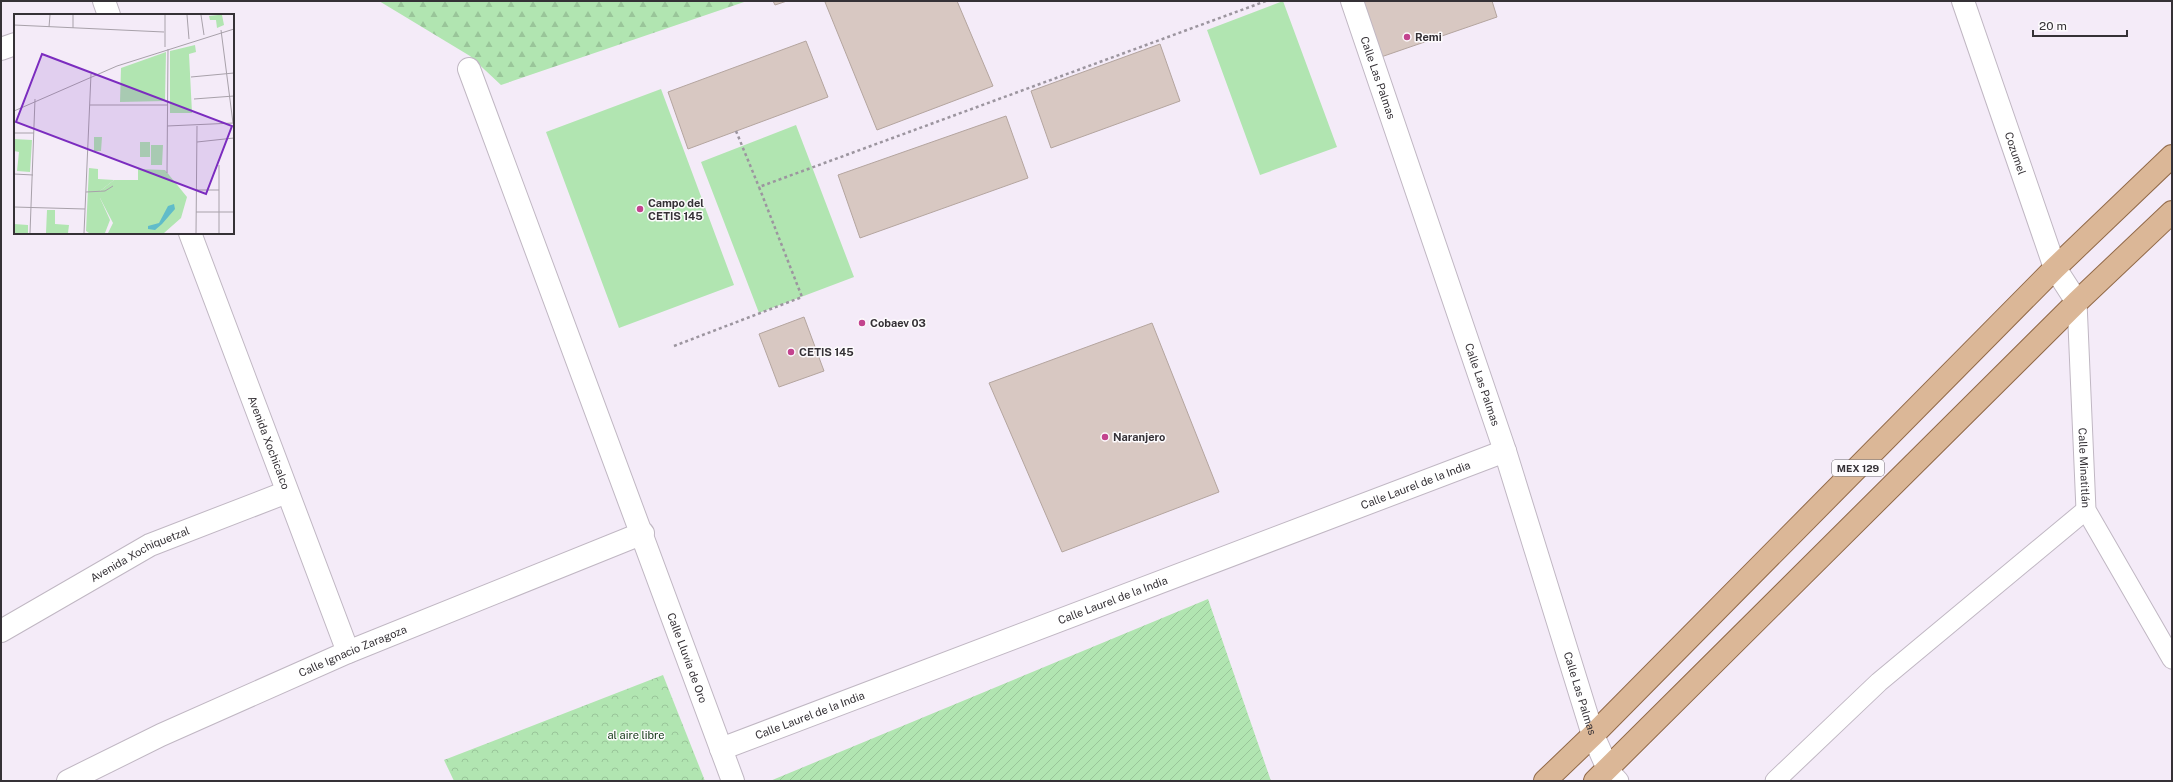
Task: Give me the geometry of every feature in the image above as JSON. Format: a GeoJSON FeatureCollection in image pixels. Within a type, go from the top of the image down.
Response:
{"type":"FeatureCollection","features":[{"type":"Feature","properties":{"kind":"main road","name":"MEX 129"},"geometry":{"type":"LineString","coordinates":[[1545,781],[1593,736],[2055,268],[2172,156]]}},
{"type":"Feature","properties":{"kind":"main road","name":"MEX 129"},"geometry":{"type":"LineString","coordinates":[[1607,777],[2077,302],[2172,212]]}},
{"type":"Feature","properties":{"kind":"street","name":"Calle Las Palmas"},"geometry":{"type":"LineString","coordinates":[[1352,1],[1505,451],[1607,777]]}},
{"type":"Feature","properties":{"kind":"street","name":"Cozumel"},"geometry":{"type":"LineString","coordinates":[[1963,1],[2055,268],[2077,302]]}},
{"type":"Feature","properties":{"kind":"street"},"geometry":{"type":"LineString","coordinates":[[1,49],[14,44]]}},
{"type":"Feature","properties":{"kind":"street","name":"Calle Lluvia de Oro"},"geometry":{"type":"LineString","coordinates":[[469,69],[643,533],[733,781]]}},
{"type":"Feature","properties":{"kind":"street","name":"Avenida Xochicalco"},"geometry":{"type":"LineString","coordinates":[[190,234],[348,652]]}},
{"type":"Feature","properties":{"kind":"street","name":"Calle Laurel de la India"},"geometry":{"type":"LineString","coordinates":[[721,749],[1505,451]]}},
{"type":"Feature","properties":{"kind":"street","name":"Avenida Xochiquetzal"},"geometry":{"type":"LineString","coordinates":[[1,631],[150,545],[287,492]]}},
{"type":"Feature","properties":{"kind":"street","name":"Calle Ignacio Zaragoza"},"geometry":{"type":"LineString","coordinates":[[68,781],[161,735],[348,652],[643,533]]}},
{"type":"Feature","properties":{"kind":"lane","name":"Calle Minatitlán"},"geometry":{"type":"LineString","coordinates":[[2077,302],[2086,510],[2172,659]]}},
{"type":"Feature","properties":{"kind":"lane"},"geometry":{"type":"LineString","coordinates":[[1775,781],[1879,682],[2086,510]]}},
{"type":"Feature","properties":{"kind":"path"},"geometry":{"type":"LineString","coordinates":[[759,186],[1266,1]]}},
{"type":"Feature","properties":{"kind":"path"},"geometry":{"type":"LineString","coordinates":[[674,346],[802,297],[736,131]]}},
{"type":"Feature","properties":{"kind":"green space"},"geometry":{"type":"Polygon","coordinates":[[[379,1],[747,1],[501,85],[470,56],[379,1]]]}},
{"type":"Feature","properties":{"kind":"green space"},"geometry":{"type":"Polygon","coordinates":[[[1283,1],[1337,147],[1260,175],[1207,30],[1283,1]]]}},
{"type":"Feature","properties":{"kind":"green space","name":"Campo del CETIS 145"},"geometry":{"type":"Polygon","coordinates":[[[661,89],[734,285],[619,328],[546,132],[661,89]]]}},
{"type":"Feature","properties":{"kind":"green space"},"geometry":{"type":"Polygon","coordinates":[[[796,125],[854,277],[759,313],[701,162],[796,125]]]}},
{"type":"Feature","properties":{"kind":"green space"},"geometry":{"type":"Polygon","coordinates":[[[1208,599],[1271,781],[770,781],[1208,599]]]}},
{"type":"Feature","properties":{"kind":"green space","name":"al aire libre"},"geometry":{"type":"Polygon","coordinates":[[[663,675],[705,781],[454,781],[444,760],[663,675]]]}},
{"type":"Feature","properties":{"kind":"building"},"geometry":{"type":"Polygon","coordinates":[[[773,1],[787,1],[775,5],[773,1]]]}},
{"type":"Feature","properties":{"kind":"building"},"geometry":{"type":"Polygon","coordinates":[[[957,1],[993,86],[877,130],[825,2],[957,1]]]}},
{"type":"Feature","properties":{"kind":"building","name":"Remi"},"geometry":{"type":"Polygon","coordinates":[[[1362,1],[1492,1],[1497,17],[1381,57],[1362,1]]]}},
{"type":"Feature","properties":{"kind":"building"},"geometry":{"type":"Polygon","coordinates":[[[806,41],[828,97],[688,149],[668,92],[806,41]]]}},
{"type":"Feature","properties":{"kind":"building"},"geometry":{"type":"Polygon","coordinates":[[[1160,44],[1180,101],[1051,148],[1031,91],[1160,44]]]}},
{"type":"Feature","properties":{"kind":"building"},"geometry":{"type":"Polygon","coordinates":[[[1006,116],[1028,178],[860,238],[838,175],[1006,116]]]}},
{"type":"Feature","properties":{"kind":"building","name":"CETIS 145"},"geometry":{"type":"Polygon","coordinates":[[[804,317],[824,371],[779,387],[759,334],[804,317]]]}},
{"type":"Feature","properties":{"kind":"building","name":"Naranjero"},"geometry":{"type":"Polygon","coordinates":[[[1152,323],[1219,492],[1062,552],[989,383],[1152,323]]]}},
{"type":"Feature","properties":{"kind":"place","name":"Remi"},"geometry":{"type":"Point","coordinates":[1407,37]}},
{"type":"Feature","properties":{"kind":"place","name":"Campo del CETIS 145"},"geometry":{"type":"Point","coordinates":[640,209]}},
{"type":"Feature","properties":{"kind":"place","name":"Cobaev 03"},"geometry":{"type":"Point","coordinates":[862,323]}},
{"type":"Feature","properties":{"kind":"place","name":"CETIS 145"},"geometry":{"type":"Point","coordinates":[791,352]}},
{"type":"Feature","properties":{"kind":"place","name":"Naranjero"},"geometry":{"type":"Point","coordinates":[1105,437]}}]}
